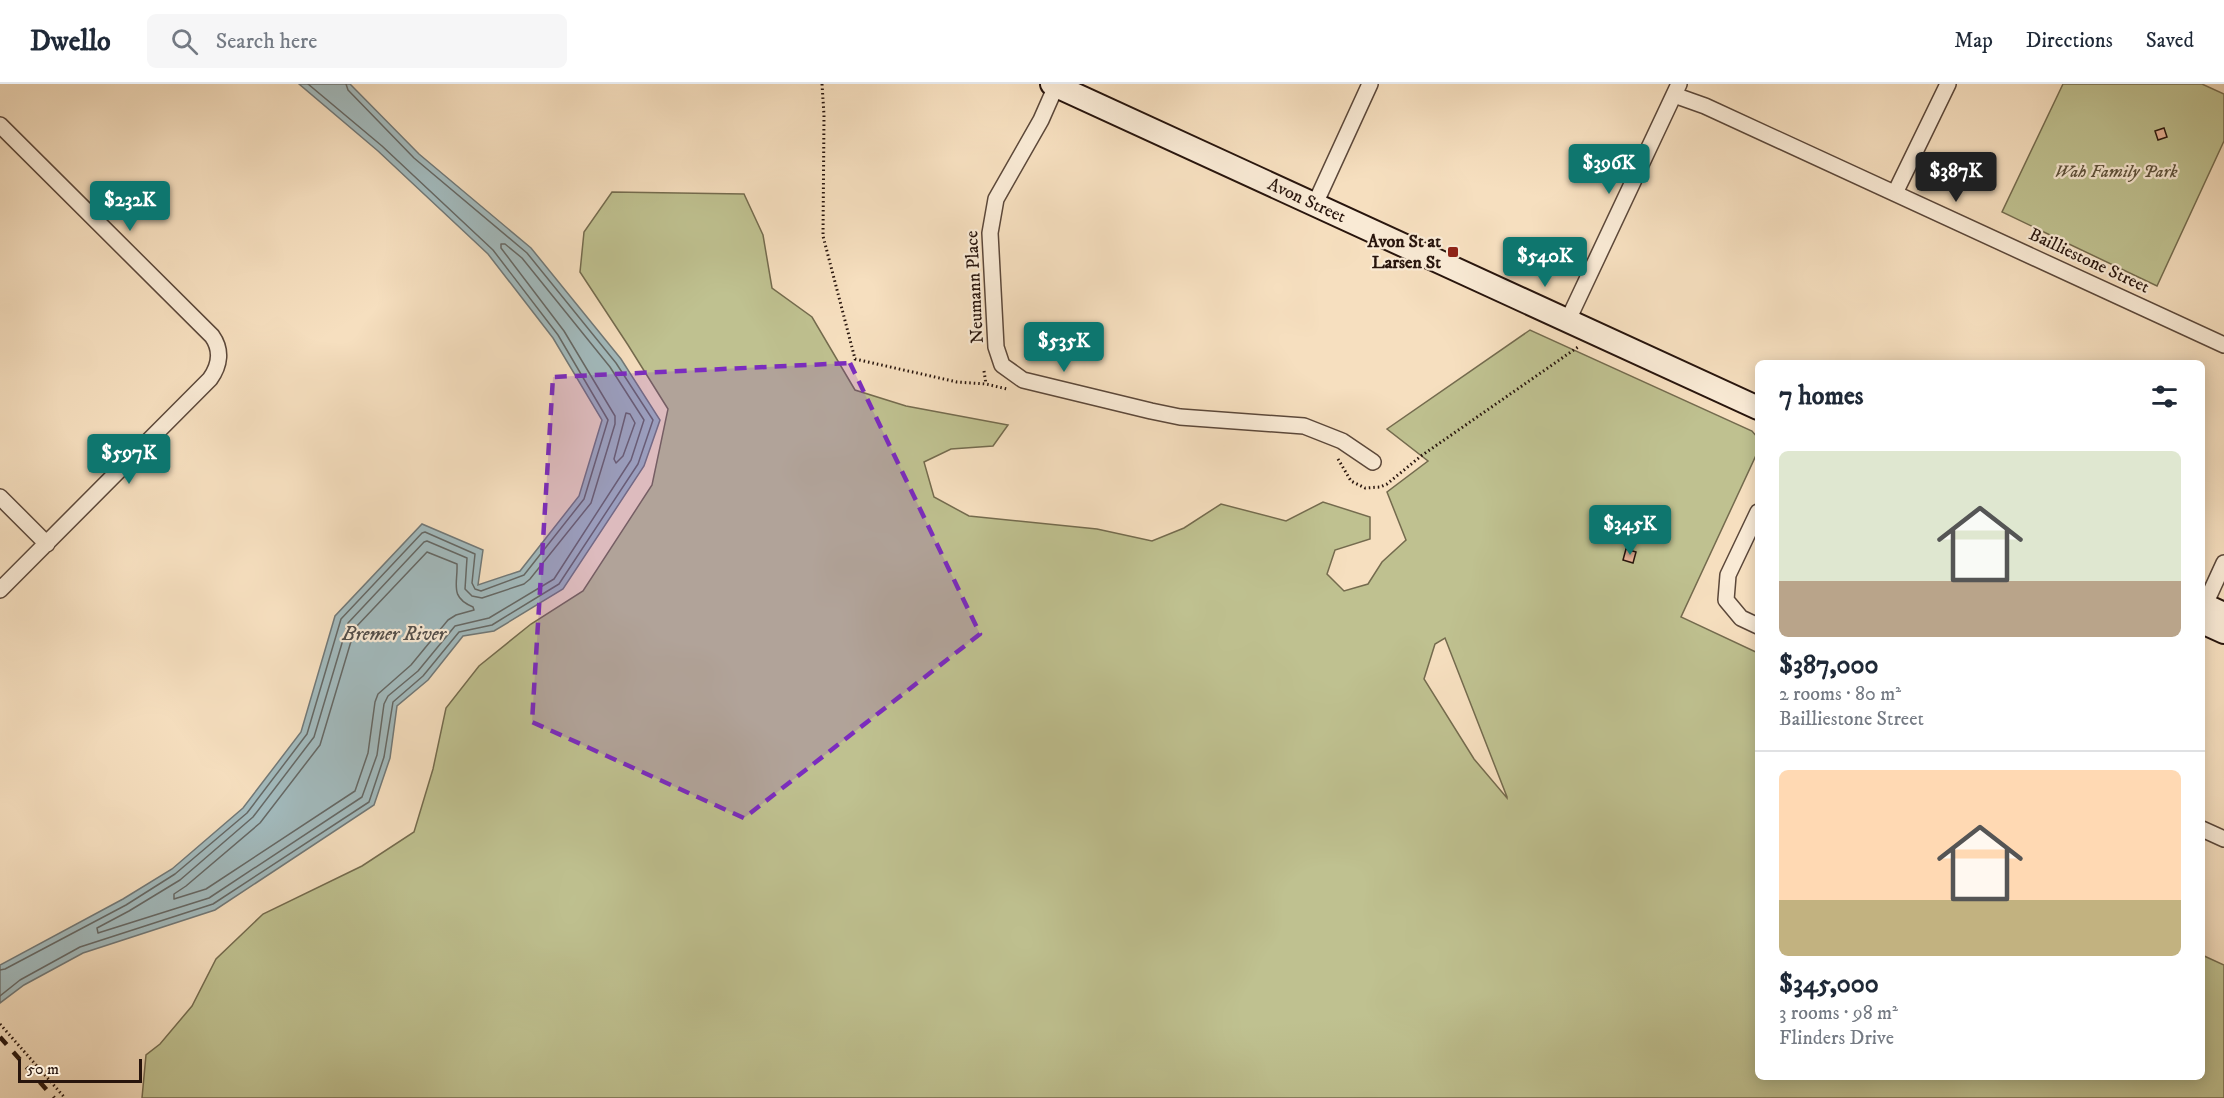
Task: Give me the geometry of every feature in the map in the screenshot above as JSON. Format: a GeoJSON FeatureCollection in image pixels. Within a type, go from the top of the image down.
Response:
{"type":"FeatureCollection","features":[{"type":"Feature","properties":{"kind":"street"},"geometry":{"type":"LineString","coordinates":[[1315,204],[1370,84]]}},
{"type":"Feature","properties":{"kind":"street"},"geometry":{"type":"LineString","coordinates":[[1895,194],[1948,84]]}},
{"type":"Feature","properties":{"kind":"street","name":"Avon Street"},"geometry":{"type":"LineString","coordinates":[[1059,86],[1755,407]]}},
{"type":"Feature","properties":{"kind":"street","name":"Neumann Place"},"geometry":{"type":"LineString","coordinates":[[1059,86],[996,199],[990,233],[996,346],[1002,365],[1023,380],[1180,417],[1304,426],[1342,441],[1372,462]]}},
{"type":"Feature","properties":{"kind":"street"},"geometry":{"type":"LineString","coordinates":[[1568,320],[1676,90]]}},
{"type":"Feature","properties":{"kind":"street","name":"Bailliestone Street"},"geometry":{"type":"LineString","coordinates":[[1676,90],[1705,106],[2224,345]]}},
{"type":"Feature","properties":{"kind":"street"},"geometry":{"type":"LineString","coordinates":[[0,125],[212,336],[218,346],[219,357],[216,370],[210,379],[0,590]]}},
{"type":"Feature","properties":{"kind":"street"},"geometry":{"type":"LineString","coordinates":[[0,497],[47,544]]}},
{"type":"Feature","properties":{"kind":"street"},"geometry":{"type":"LineString","coordinates":[[1755,518],[1728,575],[1726,600],[1741,618],[1755,625]]}},
{"type":"Feature","properties":{"kind":"street"},"geometry":{"type":"LineString","coordinates":[[2224,562],[2207,611],[2224,632]]}},
{"type":"Feature","properties":{"kind":"street"},"geometry":{"type":"LineString","coordinates":[[2205,830],[2224,839]]}},
{"type":"Feature","properties":{"kind":"path"},"geometry":{"type":"LineString","coordinates":[[822,84],[823,236],[855,359],[957,382],[986,384],[1009,390]]}},
{"type":"Feature","properties":{"kind":"path"},"geometry":{"type":"LineString","coordinates":[[1336,456],[1351,481],[1365,488],[1380,488],[1421,456],[1577,349],[1582,340]]}},
{"type":"Feature","properties":{"kind":"path"},"geometry":{"type":"LineString","coordinates":[[984,371],[986,384]]}},
{"type":"Feature","properties":{"kind":"path"},"geometry":{"type":"LineString","coordinates":[[0,1024],[65,1098]]}},
{"type":"Feature","properties":{"kind":"highlighted area"},"geometry":{"type":"Polygon","coordinates":[[[850,363],[980,634],[744,818],[532,722],[553,377],[850,363]]]}},
{"type":"Feature","properties":{"kind":"green space","name":"Wah Family Park"},"geometry":{"type":"Polygon","coordinates":[[[2063,84],[2202,84],[2224,94],[2224,141],[2157,286],[2002,212],[2063,84]]]}},
{"type":"Feature","properties":{"kind":"green space"},"geometry":{"type":"Polygon","coordinates":[[[612,192],[744,194],[763,235],[772,288],[812,317],[855,390],[906,406],[1008,425],[993,446],[951,449],[924,462],[934,497],[969,516],[1097,529],[1152,541],[1184,528],[1221,504],[1286,521],[1323,502],[1370,517],[1370,539],[1335,550],[1327,574],[1344,591],[1368,584],[1382,562],[1406,540],[1387,492],[1428,461],[1387,429],[1530,330],[1752,431],[1755,434],[1755,457],[1681,617],[1755,652],[1755,1080],[2205,1080],[2205,956],[2224,965],[2224,1098],[142,1098],[146,1055],[160,1044],[192,1006],[216,959],[263,914],[362,866],[414,832],[433,769],[446,708],[479,666],[531,624],[583,591],[652,485],[668,409],[580,272],[584,232],[612,192]],[[1445,638],[1435,644],[1424,679],[1474,759],[1507,798],[1445,638]]]}},
{"type":"Feature","properties":{"kind":"water","name":"Bremer River"},"geometry":{"type":"Polygon","coordinates":[[[299,84],[350,84],[419,154],[531,248],[621,359],[660,420],[644,466],[563,589],[494,631],[463,636],[428,680],[397,706],[390,758],[374,805],[215,910],[83,953],[24,985],[0,1003],[0,965],[123,899],[172,869],[243,808],[301,732],[335,616],[422,524],[483,550],[478,585],[520,571],[579,496],[602,420],[553,338],[488,254],[378,151],[299,84]]]}},
{"type":"Feature","properties":{"kind":"building"},"geometry":{"type":"Polygon","coordinates":[[[2164,128],[2167,137],[2158,140],[2155,131],[2164,128]]]}},
{"type":"Feature","properties":{"kind":"building"},"geometry":{"type":"Polygon","coordinates":[[[1626,549],[1636,552],[1633,563],[1623,560],[1626,549]]]}},
{"type":"Feature","properties":{"kind":"railway"},"geometry":{"type":"LineString","coordinates":[[0,1037],[54,1098]]}},
{"type":"Feature","properties":{"kind":"place","name":"Avon St at Larsen St"},"geometry":{"type":"Point","coordinates":[1453,252]}}]}
